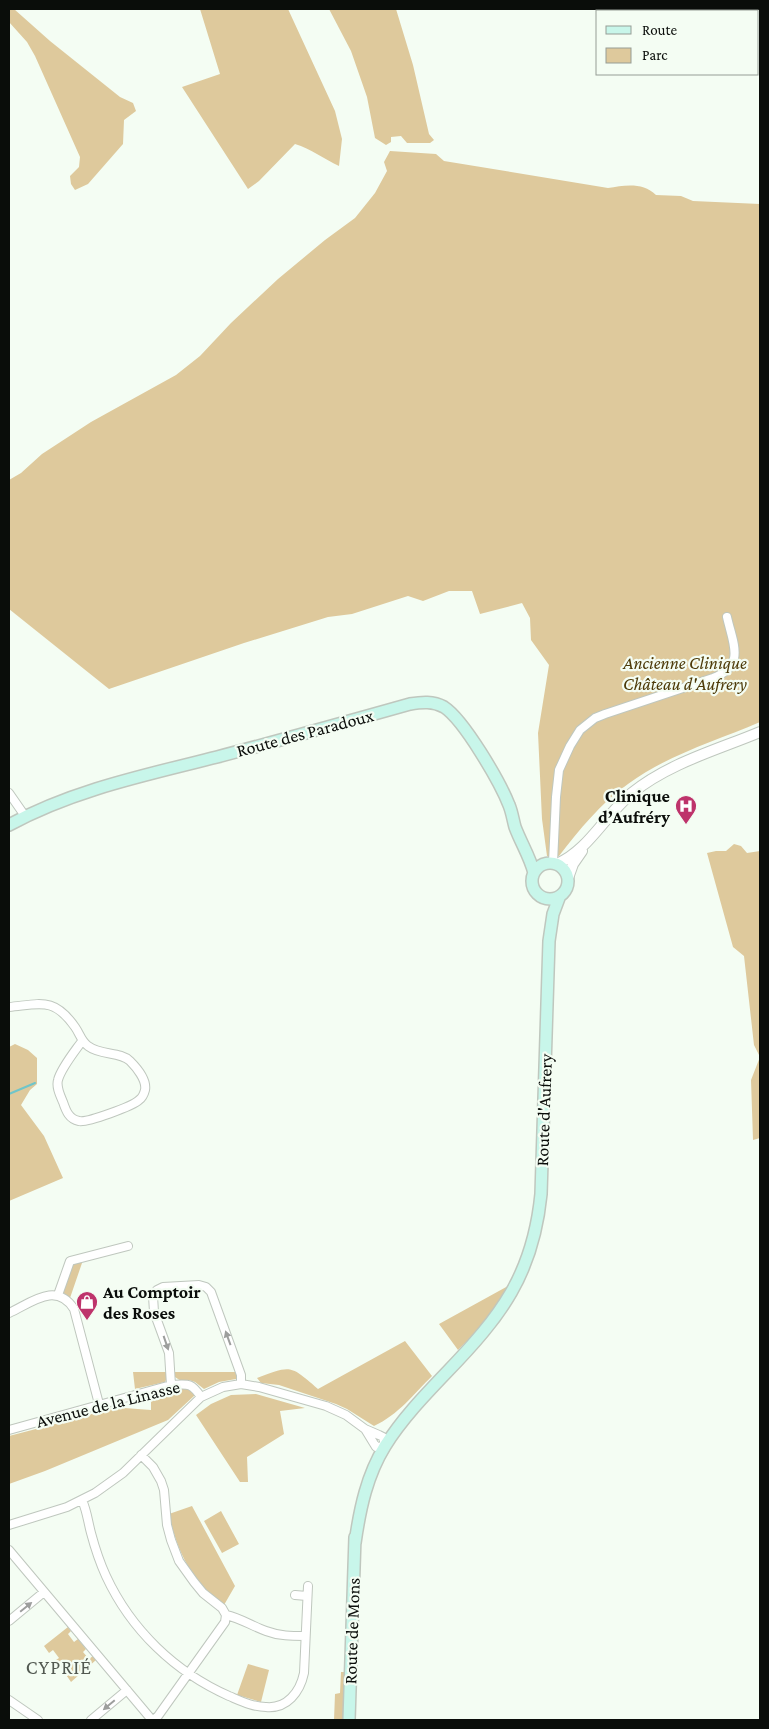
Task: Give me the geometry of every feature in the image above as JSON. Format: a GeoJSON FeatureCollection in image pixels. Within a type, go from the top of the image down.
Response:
{"type":"FeatureCollection","features":[{"type":"Feature","properties":{"kind":"main road","name":"Route des Paradoux"},"geometry":{"type":"LineString","coordinates":[[9,825],[25,816],[122,781],[410,704],[430,702],[451,713],[476,746],[498,780],[534,873]]}},
{"type":"Feature","properties":{"kind":"main road"},"geometry":{"type":"LineString","coordinates":[[518,834],[535,854],[562,867],[568,878],[567,889],[559,898],[547,900],[534,890],[532,879],[538,868],[553,864]]}},
{"type":"Feature","properties":{"kind":"main road","name":"Route d'Aufrery"},"geometry":{"type":"LineString","coordinates":[[542,898],[549,941]]}},
{"type":"Feature","properties":{"kind":"main road","name":"Route d'Aufrery"},"geometry":{"type":"LineString","coordinates":[[521,1275],[536,1232],[541,1194],[549,941],[553,914],[559,898]]}},
{"type":"Feature","properties":{"kind":"main road","name":"Route de Mons"},"geometry":{"type":"LineString","coordinates":[[349,1720],[355,1542],[363,1496],[381,1444],[489,1327],[510,1297],[521,1275]]}},
{"type":"Feature","properties":{"kind":"street"},"geometry":{"type":"LineString","coordinates":[[727,617],[735,654],[733,664],[729,669],[713,678],[605,714],[586,724],[577,734],[559,770],[553,864],[568,859],[631,794],[660,774],[678,764],[760,732]]}},
{"type":"Feature","properties":{"kind":"street"},"geometry":{"type":"LineString","coordinates":[[9,793],[25,816]]}},
{"type":"Feature","properties":{"kind":"street"},"geometry":{"type":"LineString","coordinates":[[568,878],[573,864],[589,839]]}},
{"type":"Feature","properties":{"kind":"street"},"geometry":{"type":"LineString","coordinates":[[9,1007],[41,1004],[56,1006],[68,1016],[82,1041],[96,1051],[103,1054],[119,1055],[131,1062],[144,1082],[145,1092],[139,1100],[87,1121],[77,1121],[69,1115],[58,1090],[58,1081],[82,1041]]}},
{"type":"Feature","properties":{"kind":"street"},"geometry":{"type":"LineString","coordinates":[[58,1295],[70,1261],[112,1248],[128,1246]]}},
{"type":"Feature","properties":{"kind":"street"},"geometry":{"type":"LineString","coordinates":[[171,1385],[169,1353],[154,1312],[153,1296],[157,1290],[163,1287],[200,1285],[211,1292],[241,1375],[241,1384]]}},
{"type":"Feature","properties":{"kind":"street"},"geometry":{"type":"LineString","coordinates":[[9,1312],[42,1296],[58,1295],[65,1298],[74,1309],[99,1404]]}},
{"type":"Feature","properties":{"kind":"street","name":"Avenue de la Linasse"},"geometry":{"type":"LineString","coordinates":[[9,1430],[171,1385],[189,1384],[194,1386],[201,1397]]}},
{"type":"Feature","properties":{"kind":"street"},"geometry":{"type":"LineString","coordinates":[[9,1525],[67,1507],[110,1483],[201,1397],[223,1387],[241,1384],[259,1387],[326,1406],[346,1415],[381,1444]]}},
{"type":"Feature","properties":{"kind":"street"},"geometry":{"type":"LineString","coordinates":[[365,1429],[381,1444]]}},
{"type":"Feature","properties":{"kind":"street"},"geometry":{"type":"LineString","coordinates":[[9,1550],[153,1720],[158,1716],[225,1622],[226,1615],[222,1608],[203,1593],[179,1561],[167,1525],[164,1490],[153,1467],[141,1455]]}},
{"type":"Feature","properties":{"kind":"street"},"geometry":{"type":"LineString","coordinates":[[82,1500],[98,1558],[119,1600],[135,1624],[174,1664],[208,1686],[236,1699],[262,1707],[277,1707],[291,1698],[302,1683],[308,1586]]}},
{"type":"Feature","properties":{"kind":"street"},"geometry":{"type":"LineString","coordinates":[[9,1621],[44,1592]]}},
{"type":"Feature","properties":{"kind":"street"},"geometry":{"type":"LineString","coordinates":[[294,1595],[307,1596]]}},
{"type":"Feature","properties":{"kind":"street"},"geometry":{"type":"LineString","coordinates":[[226,1615],[239,1618],[268,1632],[305,1636]]}},
{"type":"Feature","properties":{"kind":"street"},"geometry":{"type":"LineString","coordinates":[[91,1720],[127,1690]]}},
{"type":"Feature","properties":{"kind":"street"},"geometry":{"type":"LineString","coordinates":[[9,1700],[38,1720]]}},
{"type":"Feature","properties":{"kind":"green space"},"geometry":{"type":"Polygon","coordinates":[[[9,9],[14,9],[50,41],[120,97],[133,103],[136,111],[124,120],[123,144],[88,184],[75,190],[71,184],[70,176],[79,167],[80,157],[35,56],[27,42],[9,22],[9,9]]]}},
{"type":"Feature","properties":{"kind":"green space"},"geometry":{"type":"Polygon","coordinates":[[[200,9],[288,9],[335,111],[342,139],[339,166],[295,144],[259,181],[248,189],[182,87],[220,74],[200,9]]]}},
{"type":"Feature","properties":{"kind":"green space"},"geometry":{"type":"Polygon","coordinates":[[[329,9],[396,9],[413,65],[429,134],[434,140],[430,143],[407,143],[401,136],[391,137],[391,142],[386,145],[375,138],[367,97],[351,51],[329,9]]]}},
{"type":"Feature","properties":{"kind":"green space","name":"Ancienne Clinique Château d'Aufrery"},"geometry":{"type":"Polygon","coordinates":[[[390,151],[436,154],[444,161],[608,188],[634,185],[645,188],[656,195],[681,196],[693,201],[760,204],[760,722],[692,749],[659,765],[628,784],[600,808],[559,856],[547,856],[542,819],[538,733],[549,665],[531,640],[530,618],[522,603],[480,614],[472,591],[449,591],[423,601],[408,596],[352,614],[328,617],[244,643],[109,689],[9,609],[9,480],[21,473],[42,454],[91,422],[176,375],[200,356],[231,323],[278,279],[355,218],[375,193],[387,171],[384,162],[390,151]]]}},
{"type":"Feature","properties":{"kind":"green space"},"geometry":{"type":"Polygon","coordinates":[[[734,844],[741,846],[747,853],[760,851],[760,1057],[754,1045],[744,956],[733,947],[707,853],[726,851],[734,844]]]}},
{"type":"Feature","properties":{"kind":"green space"},"geometry":{"type":"Polygon","coordinates":[[[15,1044],[28,1050],[37,1058],[37,1084],[30,1090],[21,1105],[44,1136],[63,1178],[9,1201],[9,1047],[15,1044]]]}},
{"type":"Feature","properties":{"kind":"green space"},"geometry":{"type":"Polygon","coordinates":[[[760,1057],[760,1138],[753,1140],[751,1080],[760,1057]]]}},
{"type":"Feature","properties":{"kind":"green space"},"geometry":{"type":"Polygon","coordinates":[[[72,1262],[82,1263],[70,1298],[62,1292],[72,1262]]]}},
{"type":"Feature","properties":{"kind":"green space"},"geometry":{"type":"Polygon","coordinates":[[[508,1286],[492,1312],[458,1350],[439,1324],[508,1286]]]}},
{"type":"Feature","properties":{"kind":"green space"},"geometry":{"type":"Polygon","coordinates":[[[405,1341],[432,1376],[398,1410],[374,1426],[336,1404],[279,1385],[261,1383],[257,1378],[284,1369],[290,1370],[302,1375],[318,1389],[405,1341]]]}},
{"type":"Feature","properties":{"kind":"green space"},"geometry":{"type":"Polygon","coordinates":[[[133,1372],[167,1372],[167,1378],[165,1382],[135,1389],[133,1372]]]}},
{"type":"Feature","properties":{"kind":"green space"},"geometry":{"type":"Polygon","coordinates":[[[174,1372],[238,1372],[236,1379],[219,1382],[204,1389],[195,1382],[189,1380],[181,1381],[175,1377],[174,1372]]]}},
{"type":"Feature","properties":{"kind":"green space"},"geometry":{"type":"Polygon","coordinates":[[[188,1387],[194,1392],[194,1396],[168,1420],[9,1484],[9,1436],[86,1416],[111,1407],[151,1410],[151,1402],[146,1395],[174,1388],[188,1387]]]}},
{"type":"Feature","properties":{"kind":"green space"},"geometry":{"type":"Polygon","coordinates":[[[256,1394],[305,1408],[280,1411],[284,1434],[247,1457],[248,1482],[240,1482],[196,1415],[211,1404],[231,1395],[256,1394]]]}},
{"type":"Feature","properties":{"kind":"green space"},"geometry":{"type":"Polygon","coordinates":[[[192,1506],[235,1586],[224,1605],[195,1576],[176,1541],[169,1514],[192,1506]]]}},
{"type":"Feature","properties":{"kind":"green space"},"geometry":{"type":"Polygon","coordinates":[[[221,1511],[239,1544],[222,1553],[204,1521],[221,1511]]]}},
{"type":"Feature","properties":{"kind":"green space"},"geometry":{"type":"Polygon","coordinates":[[[68,1627],[71,1631],[68,1634],[74,1642],[78,1639],[86,1649],[83,1652],[89,1659],[93,1656],[96,1660],[71,1682],[56,1660],[59,1658],[53,1650],[49,1653],[44,1646],[68,1627]]]}},
{"type":"Feature","properties":{"kind":"green space"},"geometry":{"type":"Polygon","coordinates":[[[248,1664],[269,1670],[261,1702],[237,1695],[248,1664]]]}},
{"type":"Feature","properties":{"kind":"green space"},"geometry":{"type":"Polygon","coordinates":[[[341,1672],[346,1672],[343,1720],[334,1720],[335,1694],[340,1693],[341,1672]]]}},
{"type":"Feature","properties":{"kind":"waterway"},"geometry":{"type":"LineString","coordinates":[[9,1094],[35,1083]]}},
{"type":"Feature","properties":{"kind":"place","name":"Clinique d’Aufréry"},"geometry":{"type":"Point","coordinates":[686,825]}},
{"type":"Feature","properties":{"kind":"place","name":"Au Comptoir des Roses"},"geometry":{"type":"Point","coordinates":[87,1321]}},
{"type":"Feature","properties":{"kind":"district","name":"CYPRIÉ"},"geometry":{"type":"Point","coordinates":[59,1667]}}]}
